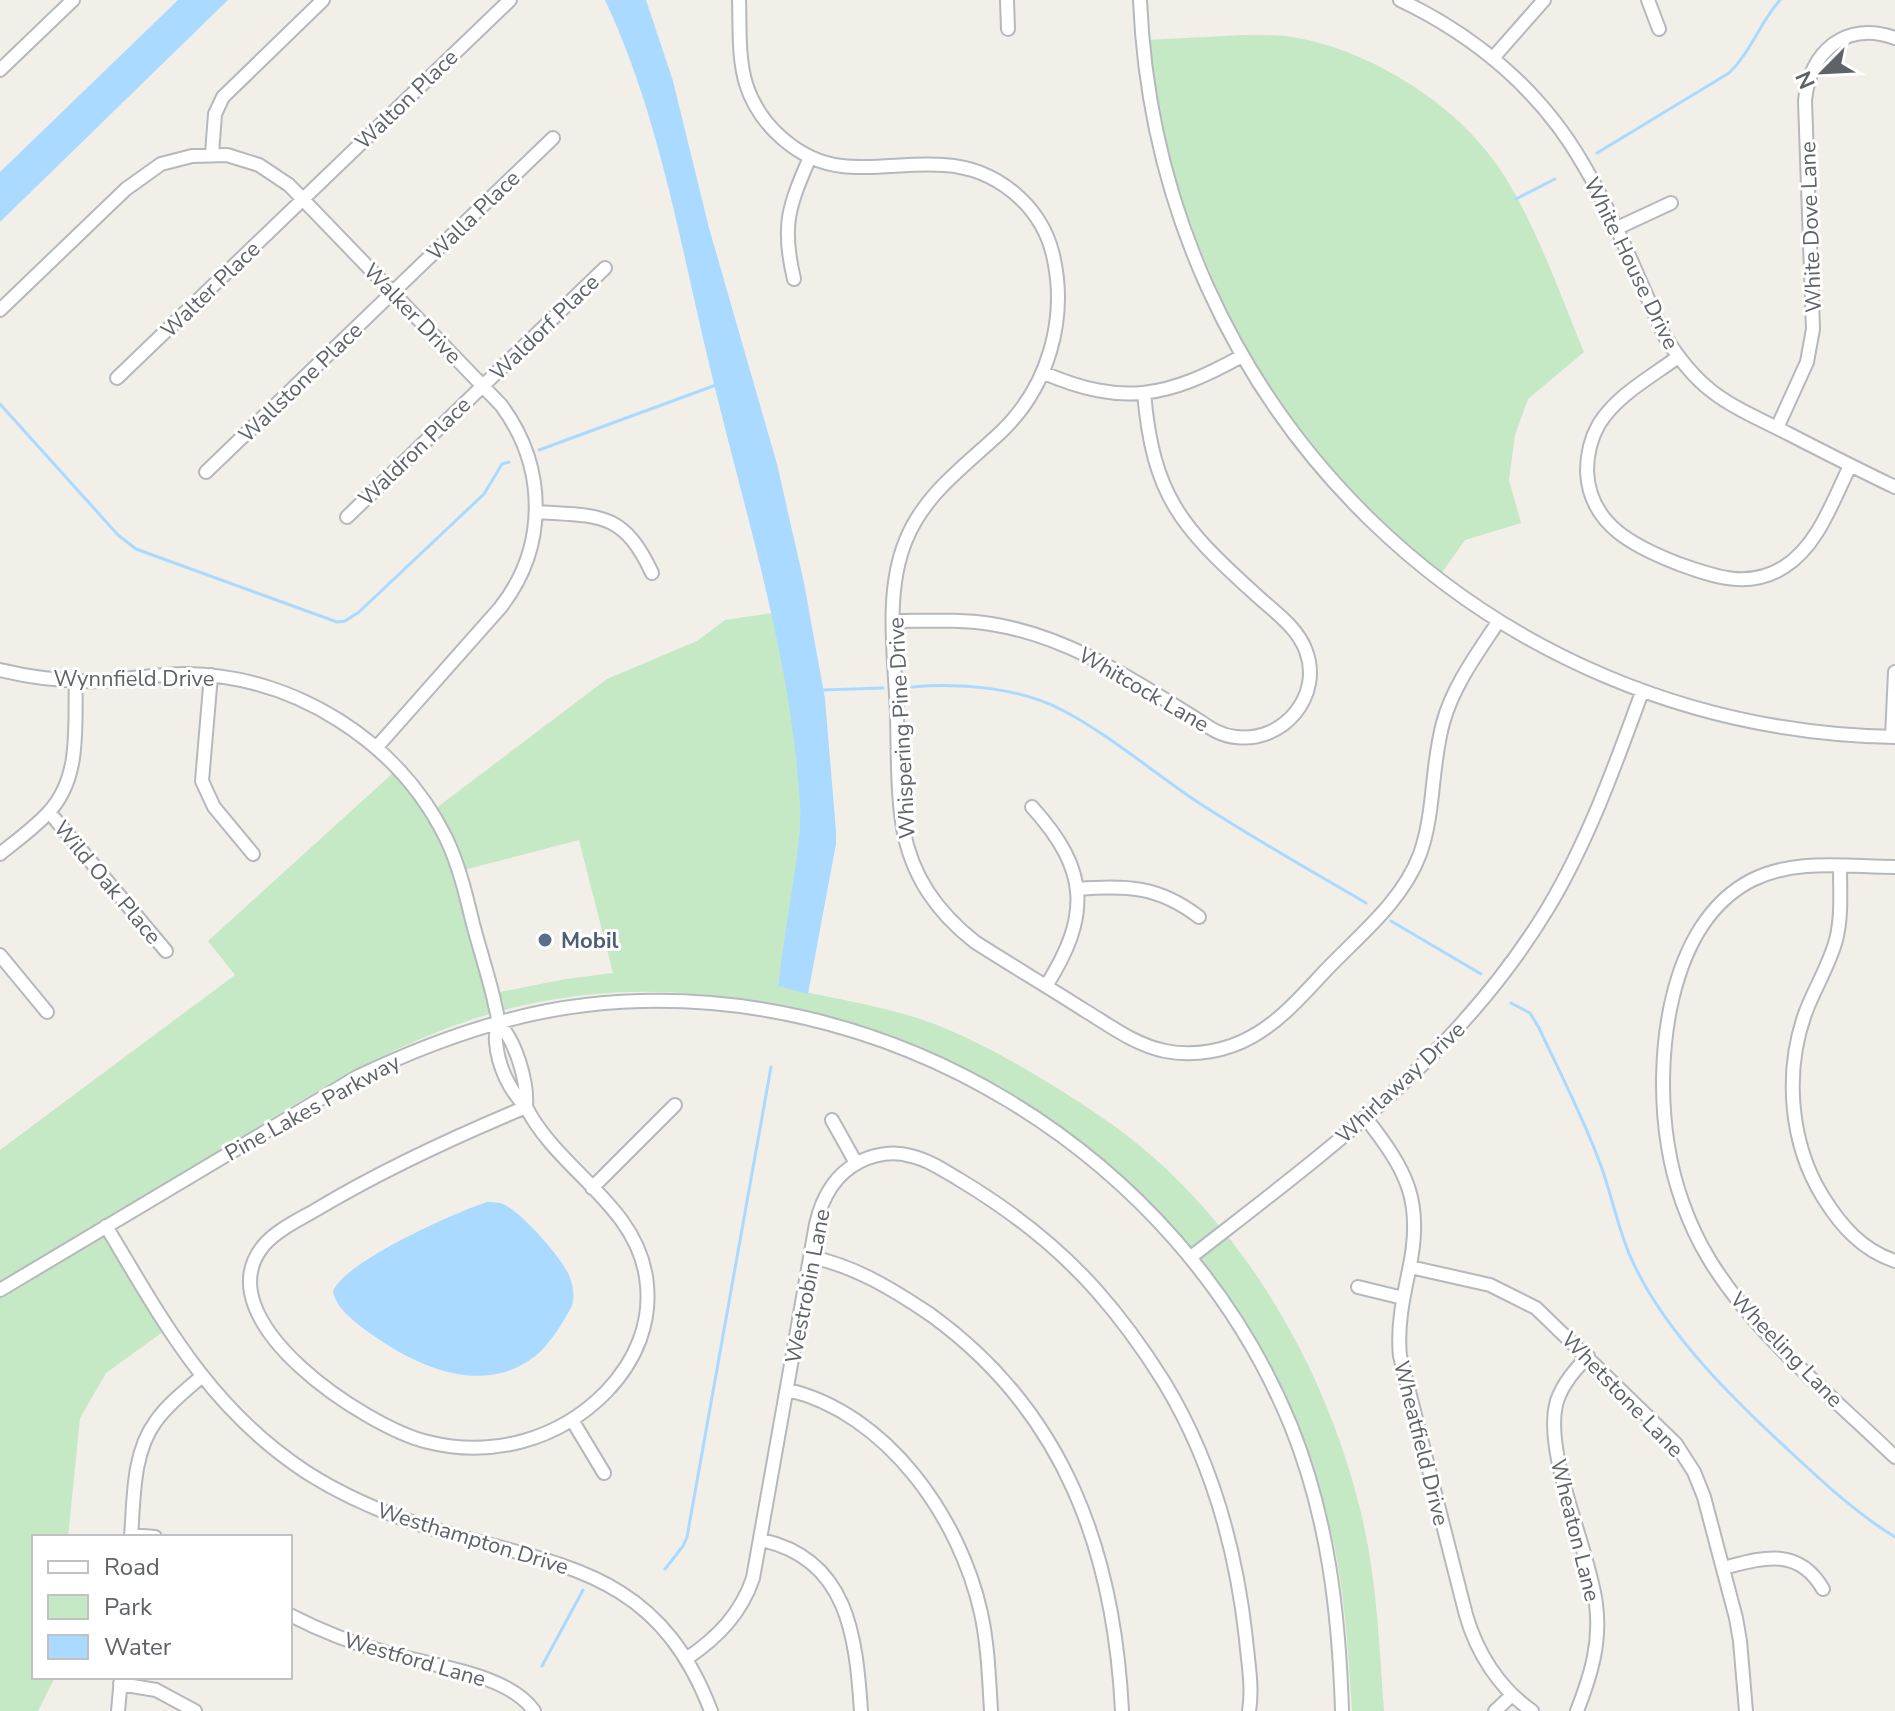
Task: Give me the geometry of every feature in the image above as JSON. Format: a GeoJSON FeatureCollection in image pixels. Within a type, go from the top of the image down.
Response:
{"type":"FeatureCollection","features":[{"type":"Feature","properties":{"kind":"street"},"geometry":{"type":"LineString","coordinates":[[212,154],[215,114],[223,97],[323,0]]}},
{"type":"Feature","properties":{"kind":"street","name":"Walton Place"},"geometry":{"type":"LineString","coordinates":[[303,199],[510,0]]}},
{"type":"Feature","properties":{"kind":"street","name":"Whispering Pine Drive"},"geometry":{"type":"LineString","coordinates":[[739,0],[740,52],[744,76],[763,118],[781,138],[810,157],[845,166],[938,164],[962,167],[995,180],[1019,196],[1043,229],[1055,267],[1055,332],[1044,373],[1010,424],[938,489],[916,518],[896,572],[894,621],[901,815],[905,841],[914,869],[929,895],[960,930],[1121,1033],[1164,1051],[1189,1053],[1215,1050],[1243,1041],[1265,1028],[1398,896],[1411,874],[1428,829],[1439,741],[1450,700],[1498,622]]}},
{"type":"Feature","properties":{"kind":"street"},"geometry":{"type":"LineString","coordinates":[[1007,0],[1008,29]]}},
{"type":"Feature","properties":{"kind":"street"},"geometry":{"type":"LineString","coordinates":[[1140,0],[1146,79],[1164,165],[1198,267],[1242,356],[1285,421],[1353,503],[1419,564],[1498,622],[1559,656],[1642,692],[1705,711],[1788,729],[1851,737],[1894,737],[1892,691],[1895,672]]}},
{"type":"Feature","properties":{"kind":"street","name":"White House Drive"},"geometry":{"type":"LineString","coordinates":[[1400,0],[1448,25],[1493,58],[1534,96],[1561,130],[1589,175],[1664,335],[1697,380],[1727,404],[1895,487]]}},
{"type":"Feature","properties":{"kind":"street"},"geometry":{"type":"LineString","coordinates":[[1493,58],[1544,0]]}},
{"type":"Feature","properties":{"kind":"street"},"geometry":{"type":"LineString","coordinates":[[1648,0],[1659,29]]}},
{"type":"Feature","properties":{"kind":"street"},"geometry":{"type":"LineString","coordinates":[[0,70],[63,3]]}},
{"type":"Feature","properties":{"kind":"street","name":"White Dove Lane"},"geometry":{"type":"LineString","coordinates":[[1777,428],[1807,362],[1813,329],[1805,101],[1808,79],[1819,58],[1843,38],[1870,32],[1895,38]]}},
{"type":"Feature","properties":{"kind":"street","name":"Walla Place"},"geometry":{"type":"LineString","coordinates":[[393,293],[553,138]]}},
{"type":"Feature","properties":{"kind":"street","name":"Walker Drive"},"geometry":{"type":"LineString","coordinates":[[0,310],[139,177],[168,161],[212,154],[240,158],[280,177],[501,405],[521,437],[533,475],[537,512],[529,556],[514,590],[491,619],[376,748]]}},
{"type":"Feature","properties":{"kind":"street"},"geometry":{"type":"LineString","coordinates":[[794,279],[788,251],[787,215],[810,157]]}},
{"type":"Feature","properties":{"kind":"street","name":"Walter Place"},"geometry":{"type":"LineString","coordinates":[[117,378],[303,199]]}},
{"type":"Feature","properties":{"kind":"street"},"geometry":{"type":"LineString","coordinates":[[1615,229],[1671,203]]}},
{"type":"Feature","properties":{"kind":"street","name":"Waldorf Place"},"geometry":{"type":"LineString","coordinates":[[482,385],[605,268]]}},
{"type":"Feature","properties":{"kind":"street","name":"Wallstone Place"},"geometry":{"type":"LineString","coordinates":[[206,472],[393,293]]}},
{"type":"Feature","properties":{"kind":"street"},"geometry":{"type":"LineString","coordinates":[[1044,373],[1100,392],[1144,393],[1193,381],[1242,356]]}},
{"type":"Feature","properties":{"kind":"street"},"geometry":{"type":"LineString","coordinates":[[1678,357],[1613,406],[1599,423],[1591,442],[1587,473],[1592,497],[1604,520],[1629,541],[1713,576],[1736,580],[1767,575],[1787,565],[1804,550],[1818,530],[1850,466]]}},
{"type":"Feature","properties":{"kind":"street","name":"Waldron Place"},"geometry":{"type":"LineString","coordinates":[[347,517],[482,385]]}},
{"type":"Feature","properties":{"kind":"street","name":"Whitcock Lane"},"geometry":{"type":"LineString","coordinates":[[894,621],[973,622],[1043,637],[1104,663],[1227,736],[1260,736],[1290,720],[1307,689],[1310,673],[1305,650],[1289,625],[1200,541],[1175,509],[1152,456],[1144,393]]}},
{"type":"Feature","properties":{"kind":"street"},"geometry":{"type":"LineString","coordinates":[[537,512],[588,515],[615,524],[633,537],[652,573]]}},
{"type":"Feature","properties":{"kind":"street","name":"Wynnfield Drive"},"geometry":{"type":"LineString","coordinates":[[0,670],[76,681],[176,674],[211,675],[256,684],[297,698],[337,719],[376,748],[417,792],[453,853],[498,1023],[496,1038],[499,1056],[511,1090],[526,1107],[553,1147],[622,1220],[635,1241],[646,1275],[647,1305],[642,1333],[627,1368],[602,1396],[572,1420],[533,1438],[494,1447],[453,1447],[403,1434],[337,1397],[300,1366],[266,1327],[251,1294],[255,1262],[264,1246],[278,1234],[395,1164],[526,1107]]}},
{"type":"Feature","properties":{"kind":"street"},"geometry":{"type":"LineString","coordinates":[[211,675],[202,781],[214,807],[253,854]]}},
{"type":"Feature","properties":{"kind":"street"},"geometry":{"type":"LineString","coordinates":[[0,854],[49,812],[64,789],[72,767],[76,681]]}},
{"type":"Feature","properties":{"kind":"street","name":"Whirlaway Drive"},"geometry":{"type":"LineString","coordinates":[[1191,1257],[1365,1117],[1450,1040],[1498,983],[1537,926],[1589,829],[1642,692]]}},
{"type":"Feature","properties":{"kind":"street"},"geometry":{"type":"LineString","coordinates":[[1032,807],[1060,841],[1078,889],[1072,937],[1046,986]]}},
{"type":"Feature","properties":{"kind":"street","name":"Wild Oak Place"},"geometry":{"type":"LineString","coordinates":[[49,812],[166,951]]}},
{"type":"Feature","properties":{"kind":"street","name":"Wheeling Lane"},"geometry":{"type":"LineString","coordinates":[[1895,867],[1794,866],[1762,876],[1732,893],[1709,918],[1691,948],[1676,989],[1665,1042],[1663,1106],[1669,1153],[1682,1198],[1697,1237],[1717,1272],[1762,1328],[1895,1457]]}},
{"type":"Feature","properties":{"kind":"street"},"geometry":{"type":"LineString","coordinates":[[1840,867],[1837,937],[1805,1014],[1798,1040],[1794,1111],[1804,1155],[1828,1205],[1863,1245],[1895,1261]]}},
{"type":"Feature","properties":{"kind":"street"},"geometry":{"type":"LineString","coordinates":[[1078,889],[1122,886],[1146,889],[1166,896],[1199,917]]}},
{"type":"Feature","properties":{"kind":"street"},"geometry":{"type":"LineString","coordinates":[[0,955],[47,1012]]}},
{"type":"Feature","properties":{"kind":"street","name":"Pine Lakes Parkway"},"geometry":{"type":"LineString","coordinates":[[0,1290],[357,1077],[399,1057],[498,1023],[583,1005],[677,1002],[777,1013],[870,1037],[968,1077],[1036,1117],[1114,1177],[1159,1221],[1221,1297],[1259,1358],[1305,1464],[1330,1561],[1342,1711]]}},
{"type":"Feature","properties":{"kind":"street"},"geometry":{"type":"LineString","coordinates":[[592,1188],[675,1105]]}},
{"type":"Feature","properties":{"kind":"street","name":"Wheatfield Drive"},"geometry":{"type":"LineString","coordinates":[[1365,1117],[1399,1164],[1412,1195],[1415,1222],[1398,1335],[1404,1380],[1466,1615],[1482,1655],[1512,1695],[1532,1711]]}},
{"type":"Feature","properties":{"kind":"street"},"geometry":{"type":"LineString","coordinates":[[832,1120],[856,1163],[883,1154],[913,1156],[983,1194],[1030,1228],[1065,1259],[1103,1298],[1134,1337],[1186,1421],[1220,1506],[1242,1602],[1250,1688],[1249,1711]]}},
{"type":"Feature","properties":{"kind":"street","name":"Westrobin Lane"},"geometry":{"type":"LineString","coordinates":[[686,1659],[716,1636],[738,1611],[750,1586],[762,1540],[818,1216],[825,1197],[840,1175],[856,1163]]}},
{"type":"Feature","properties":{"kind":"street","name":"Westhampton Drive"},"geometry":{"type":"LineString","coordinates":[[106,1226],[159,1315],[201,1377],[236,1416],[265,1442],[329,1486],[370,1506],[408,1521],[543,1558],[592,1576],[641,1608],[686,1659],[711,1711]]}},
{"type":"Feature","properties":{"kind":"street"},"geometry":{"type":"LineString","coordinates":[[811,1257],[832,1262],[875,1281],[941,1323],[995,1372],[1047,1439],[1076,1493],[1100,1555],[1116,1639],[1122,1711]]}},
{"type":"Feature","properties":{"kind":"street","name":"Whetstone Lane"},"geometry":{"type":"LineString","coordinates":[[1410,1267],[1482,1283],[1515,1296],[1547,1317],[1659,1425],[1681,1451],[1701,1488],[1723,1568],[1740,1641],[1746,1711]]}},
{"type":"Feature","properties":{"kind":"street"},"geometry":{"type":"LineString","coordinates":[[1358,1287],[1403,1298]]}},
{"type":"Feature","properties":{"kind":"street","name":"Wheaton Lane"},"geometry":{"type":"LineString","coordinates":[[1577,1711],[1593,1666],[1598,1620],[1592,1583],[1555,1446],[1553,1424],[1560,1393],[1571,1373],[1588,1356]]}},
{"type":"Feature","properties":{"kind":"street"},"geometry":{"type":"LineString","coordinates":[[131,1535],[137,1476],[148,1434],[163,1412],[201,1377]]}},
{"type":"Feature","properties":{"kind":"street"},"geometry":{"type":"LineString","coordinates":[[788,1390],[827,1403],[876,1437],[908,1469],[940,1513],[960,1550],[977,1600],[986,1652],[991,1711]]}},
{"type":"Feature","properties":{"kind":"street"},"geometry":{"type":"LineString","coordinates":[[572,1420],[604,1473]]}},
{"type":"Feature","properties":{"kind":"street"},"geometry":{"type":"LineString","coordinates":[[762,1540],[782,1545],[808,1558],[823,1572],[835,1590],[854,1642],[861,1711]]}},
{"type":"Feature","properties":{"kind":"street"},"geometry":{"type":"LineString","coordinates":[[1723,1568],[1759,1559],[1785,1559],[1805,1567],[1823,1589]]}},
{"type":"Feature","properties":{"kind":"street","name":"Westford Lane"},"geometry":{"type":"LineString","coordinates":[[292,1616],[330,1634],[387,1653],[498,1683],[522,1697],[534,1711]]}},
{"type":"Feature","properties":{"kind":"street"},"geometry":{"type":"LineString","coordinates":[[118,1711],[120,1680],[156,1690],[195,1711]]}},
{"type":"Feature","properties":{"kind":"street"},"geometry":{"type":"LineString","coordinates":[[1495,1711],[1512,1695]]}},
{"type":"Feature","properties":{"kind":"green space"},"geometry":{"type":"Polygon","coordinates":[[[1243,35],[1291,37],[1355,55],[1411,85],[1460,123],[1499,168],[1524,210],[1584,352],[1528,399],[1515,435],[1509,480],[1521,523],[1465,540],[1441,574],[1365,504],[1289,418],[1235,326],[1193,230],[1164,140],[1146,40],[1243,35]]]}},
{"type":"Feature","properties":{"kind":"green space"},"geometry":{"type":"Polygon","coordinates":[[[773,613],[794,735],[800,830],[778,986],[918,1018],[962,1036],[1034,1074],[1139,1145],[1190,1193],[1224,1232],[1256,1274],[1284,1319],[1308,1365],[1347,1463],[1371,1562],[1384,1711],[1352,1711],[1345,1619],[1335,1550],[1301,1437],[1260,1352],[1210,1274],[1151,1204],[1083,1143],[1006,1091],[922,1050],[831,1019],[715,996],[639,992],[561,998],[478,1017],[399,1048],[361,1067],[0,1283],[0,1150],[235,975],[208,941],[393,773],[427,815],[607,679],[697,641],[725,620],[773,613]],[[579,840],[456,872],[485,995],[613,973],[579,840]]]}},
{"type":"Feature","properties":{"kind":"green space"},"geometry":{"type":"Polygon","coordinates":[[[104,1236],[164,1331],[106,1373],[80,1418],[68,1535],[32,1535],[32,1679],[54,1679],[38,1711],[0,1711],[0,1298],[104,1236]]]}},
{"type":"Feature","properties":{"kind":"water"},"geometry":{"type":"Polygon","coordinates":[[[178,0],[228,0],[0,222],[0,172],[178,0]]]}},
{"type":"Feature","properties":{"kind":"water"},"geometry":{"type":"Polygon","coordinates":[[[605,0],[646,0],[673,81],[709,228],[777,464],[804,583],[825,699],[836,831],[808,994],[778,986],[797,859],[800,806],[788,699],[778,646],[669,189],[642,93],[605,0]]]}},
{"type":"Feature","properties":{"kind":"water"},"geometry":{"type":"Polygon","coordinates":[[[487,1202],[505,1205],[531,1226],[558,1258],[572,1286],[572,1306],[558,1330],[540,1352],[520,1366],[499,1374],[477,1376],[434,1368],[374,1336],[349,1316],[335,1298],[333,1291],[358,1266],[402,1239],[487,1202]]]}},
{"type":"Feature","properties":{"kind":"waterway"},"geometry":{"type":"LineString","coordinates":[[1597,153],[1729,73],[1780,0]]}},
{"type":"Feature","properties":{"kind":"waterway"},"geometry":{"type":"LineString","coordinates":[[1516,199],[1555,179]]}},
{"type":"Feature","properties":{"kind":"waterway"},"geometry":{"type":"LineString","coordinates":[[539,450],[716,385]]}},
{"type":"Feature","properties":{"kind":"waterway"},"geometry":{"type":"LineString","coordinates":[[0,404],[118,535],[136,549],[337,622],[345,621],[359,612],[484,494],[502,464],[509,462]]}},
{"type":"Feature","properties":{"kind":"waterway"},"geometry":{"type":"LineString","coordinates":[[912,687],[988,688],[1027,696],[1062,710],[1112,740],[1214,813],[1366,903]]}},
{"type":"Feature","properties":{"kind":"waterway"},"geometry":{"type":"LineString","coordinates":[[823,690],[883,688]]}},
{"type":"Feature","properties":{"kind":"waterway"},"geometry":{"type":"LineString","coordinates":[[1391,921],[1481,974]]}},
{"type":"Feature","properties":{"kind":"waterway"},"geometry":{"type":"LineString","coordinates":[[1511,1003],[1530,1013],[1539,1028],[1594,1148],[1631,1258],[1662,1313],[1682,1340],[1750,1414],[1844,1500],[1895,1537]]}},
{"type":"Feature","properties":{"kind":"waterway"},"geometry":{"type":"LineString","coordinates":[[665,1569],[687,1537],[771,1067]]}},
{"type":"Feature","properties":{"kind":"waterway"},"geometry":{"type":"LineString","coordinates":[[542,1666],[583,1590]]}},
{"type":"Feature","properties":{"kind":"place","name":"Mobil"},"geometry":{"type":"Point","coordinates":[545,940]}}]}
